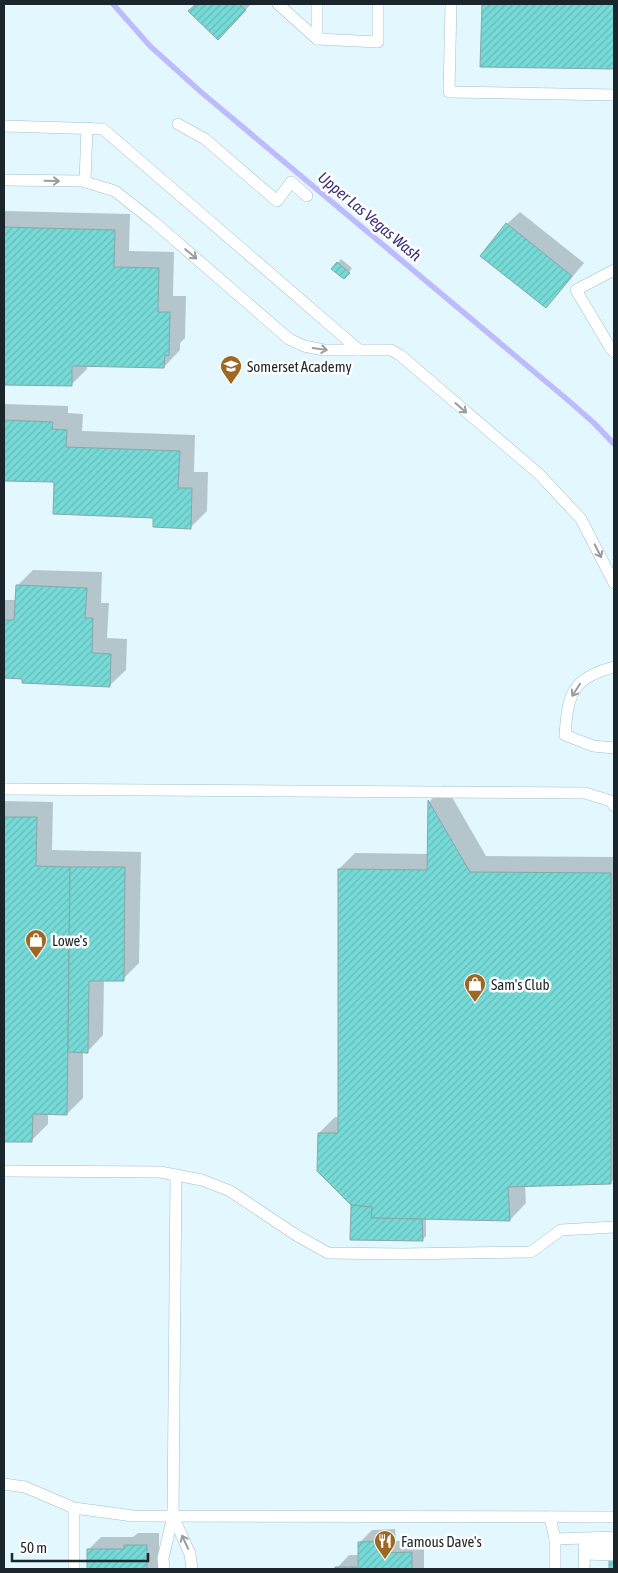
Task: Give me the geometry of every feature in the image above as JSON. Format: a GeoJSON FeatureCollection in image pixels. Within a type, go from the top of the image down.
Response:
{"type":"FeatureCollection","features":[{"type":"Feature","properties":{"kind":"lane"},"geometry":{"type":"LineString","coordinates":[[278,4],[317,39],[378,42],[378,4]]}},
{"type":"Feature","properties":{"kind":"lane"},"geometry":{"type":"LineString","coordinates":[[317,4],[317,39]]}},
{"type":"Feature","properties":{"kind":"lane"},"geometry":{"type":"LineString","coordinates":[[451,4],[449,92],[614,95]]}},
{"type":"Feature","properties":{"kind":"lane"},"geometry":{"type":"LineString","coordinates":[[178,124],[204,139],[277,201],[291,182],[307,196]]}},
{"type":"Feature","properties":{"kind":"lane"},"geometry":{"type":"LineString","coordinates":[[4,126],[103,129],[360,350]]}},
{"type":"Feature","properties":{"kind":"lane"},"geometry":{"type":"LineString","coordinates":[[84,182],[87,128]]}},
{"type":"Feature","properties":{"kind":"lane"},"geometry":{"type":"LineString","coordinates":[[4,180],[84,182],[115,191],[289,339],[304,346],[324,350],[391,350],[400,355],[539,474],[581,519],[614,583]]}},
{"type":"Feature","properties":{"kind":"lane"},"geometry":{"type":"LineString","coordinates":[[614,270],[576,290],[614,352]]}},
{"type":"Feature","properties":{"kind":"lane"},"geometry":{"type":"LineString","coordinates":[[614,668],[603,670],[586,678],[574,689],[568,704],[565,735],[593,746],[614,748]]}},
{"type":"Feature","properties":{"kind":"lane"},"geometry":{"type":"LineString","coordinates":[[4,789],[585,793],[610,802],[614,806]]}},
{"type":"Feature","properties":{"kind":"lane"},"geometry":{"type":"LineString","coordinates":[[4,1171],[160,1172],[202,1180],[230,1191],[296,1235],[328,1253],[531,1252],[561,1230],[614,1227]]}},
{"type":"Feature","properties":{"kind":"lane"},"geometry":{"type":"LineString","coordinates":[[164,1569],[163,1558],[173,1516],[176,1175]]}},
{"type":"Feature","properties":{"kind":"lane"},"geometry":{"type":"LineString","coordinates":[[4,1484],[25,1487],[74,1508],[133,1516],[614,1517]]}},
{"type":"Feature","properties":{"kind":"lane"},"geometry":{"type":"LineString","coordinates":[[74,1508],[74,1569]]}},
{"type":"Feature","properties":{"kind":"lane"},"geometry":{"type":"LineString","coordinates":[[173,1516],[190,1554],[192,1569]]}},
{"type":"Feature","properties":{"kind":"lane"},"geometry":{"type":"LineString","coordinates":[[550,1517],[555,1539],[555,1569]]}},
{"type":"Feature","properties":{"kind":"lane"},"geometry":{"type":"LineString","coordinates":[[584,1547],[614,1537]]}},
{"type":"Feature","properties":{"kind":"lane"},"geometry":{"type":"LineString","coordinates":[[555,1539],[614,1555]]}},
{"type":"Feature","properties":{"kind":"lane"},"geometry":{"type":"LineString","coordinates":[[584,1547],[614,1547]]}},
{"type":"Feature","properties":{"kind":"lane"},"geometry":{"type":"LineString","coordinates":[[584,1547],[584,1569]]}},
{"type":"Feature","properties":{"kind":"building"},"geometry":{"type":"Polygon","coordinates":[[[196,4],[239,4],[246,10],[218,40],[188,11],[196,4]]]}},
{"type":"Feature","properties":{"kind":"building"},"geometry":{"type":"Polygon","coordinates":[[[482,4],[614,4],[614,69],[480,67],[482,4]]]}},
{"type":"Feature","properties":{"kind":"building"},"geometry":{"type":"Polygon","coordinates":[[[506,223],[572,276],[546,308],[480,256],[506,223]]]}},
{"type":"Feature","properties":{"kind":"building"},"geometry":{"type":"Polygon","coordinates":[[[4,227],[115,230],[114,267],[159,268],[158,312],[170,312],[169,356],[165,355],[164,368],[72,366],[72,386],[4,385],[4,227]]]}},
{"type":"Feature","properties":{"kind":"building"},"geometry":{"type":"Polygon","coordinates":[[[337,262],[350,273],[344,279],[331,269],[337,262]]]}},
{"type":"Feature","properties":{"kind":"building"},"geometry":{"type":"Polygon","coordinates":[[[4,420],[53,422],[52,429],[67,430],[66,447],[180,451],[178,488],[192,488],[191,529],[153,527],[153,518],[53,514],[54,482],[4,481],[4,420]]]}},
{"type":"Feature","properties":{"kind":"building"},"geometry":{"type":"Polygon","coordinates":[[[16,585],[87,588],[85,618],[93,618],[92,653],[111,654],[110,687],[22,683],[22,679],[4,678],[4,620],[14,620],[16,585]]]}},
{"type":"Feature","properties":{"kind":"building","name":"Sam's Club"},"geometry":{"type":"Polygon","coordinates":[[[428,800],[470,872],[611,873],[611,1184],[508,1187],[510,1221],[371,1218],[372,1207],[351,1205],[317,1171],[318,1133],[338,1133],[338,869],[427,870],[428,800]]]}},
{"type":"Feature","properties":{"kind":"building","name":"Lowe's"},"geometry":{"type":"Polygon","coordinates":[[[4,817],[37,817],[36,866],[70,867],[67,1115],[33,1114],[32,1142],[4,1142],[4,817]]]}},
{"type":"Feature","properties":{"kind":"building"},"geometry":{"type":"Polygon","coordinates":[[[70,867],[125,867],[124,981],[89,981],[88,1053],[68,1052],[70,867]]]}},
{"type":"Feature","properties":{"kind":"building"},"geometry":{"type":"Polygon","coordinates":[[[351,1205],[372,1207],[371,1218],[422,1219],[423,1241],[350,1240],[351,1205]]]}},
{"type":"Feature","properties":{"kind":"building","name":"Famous Dave's"},"geometry":{"type":"Polygon","coordinates":[[[383,1541],[384,1553],[412,1552],[412,1569],[335,1569],[335,1567],[358,1567],[358,1542],[383,1541]]]}},
{"type":"Feature","properties":{"kind":"building"},"geometry":{"type":"Polygon","coordinates":[[[609,1541],[614,1541],[614,1569],[609,1569],[609,1541]]]}},
{"type":"Feature","properties":{"kind":"building"},"geometry":{"type":"Polygon","coordinates":[[[124,1545],[147,1545],[147,1569],[87,1569],[87,1549],[124,1549],[124,1545]]]}},
{"type":"Feature","properties":{"kind":"waterway","name":"Upper Las Vegas Wash"},"geometry":{"type":"LineString","coordinates":[[113,4],[150,46],[201,92],[569,401],[614,444]]}},
{"type":"Feature","properties":{"kind":"place","name":"Somerset Academy"},"geometry":{"type":"Point","coordinates":[231,385]}},
{"type":"Feature","properties":{"kind":"place","name":"Lowe's"},"geometry":{"type":"Point","coordinates":[36,959]}},
{"type":"Feature","properties":{"kind":"place","name":"Sam's Club"},"geometry":{"type":"Point","coordinates":[475,1003]}},
{"type":"Feature","properties":{"kind":"place","name":"Famous Dave's"},"geometry":{"type":"Point","coordinates":[385,1560]}}]}
